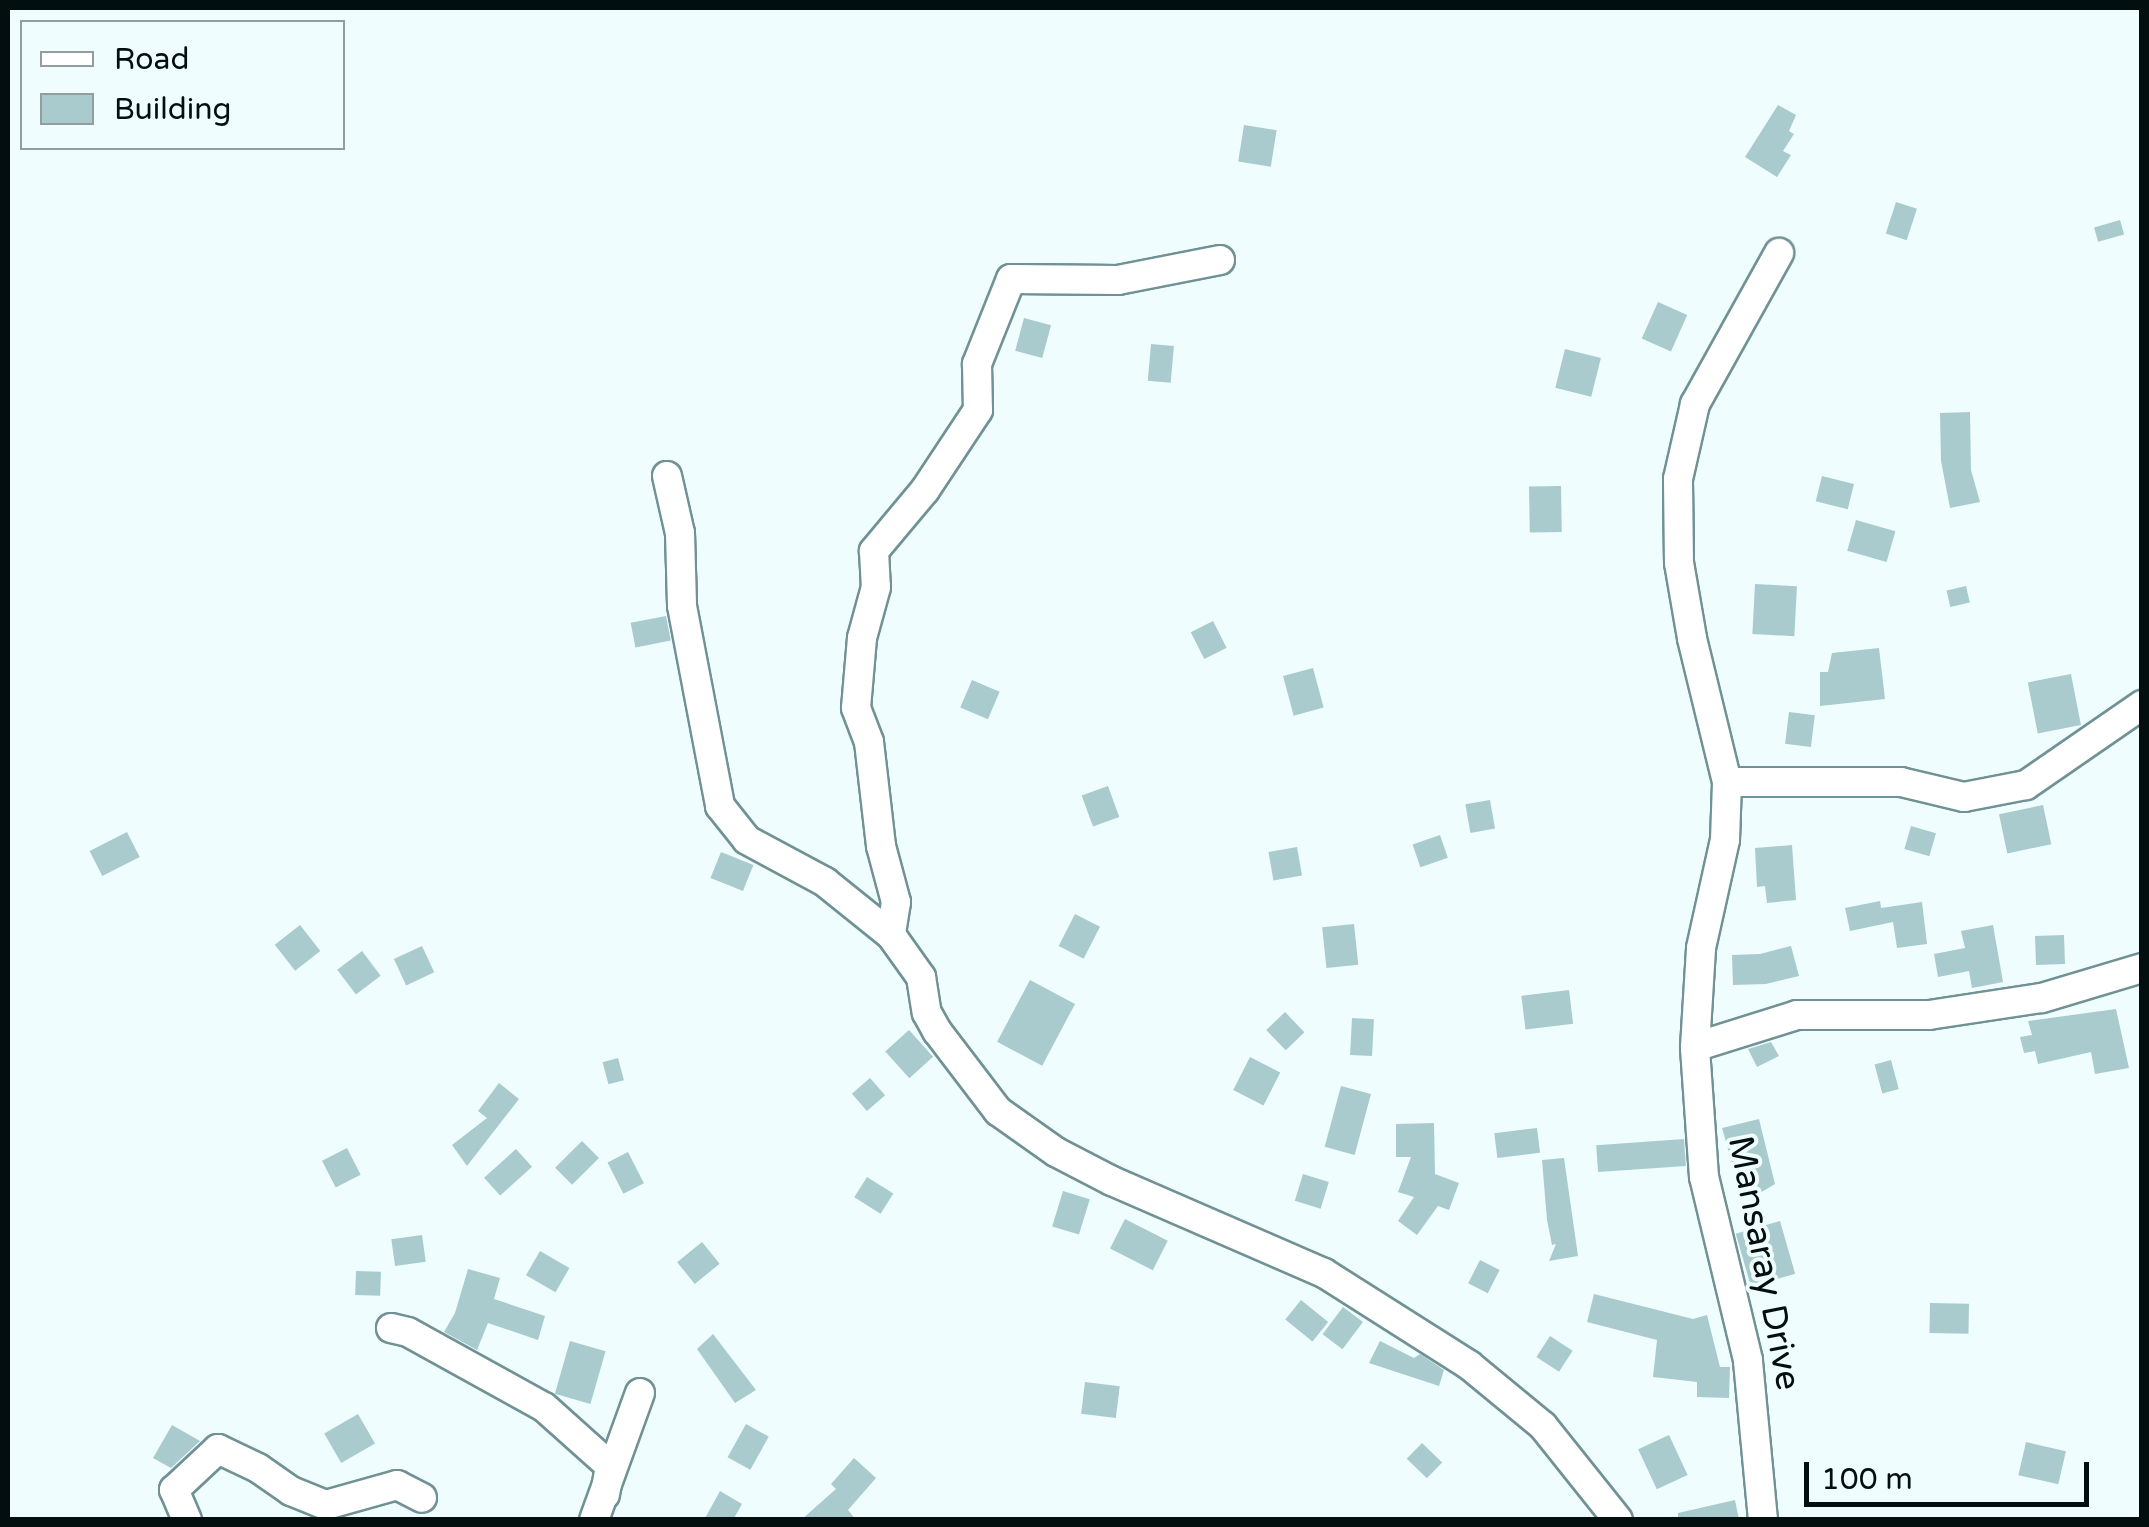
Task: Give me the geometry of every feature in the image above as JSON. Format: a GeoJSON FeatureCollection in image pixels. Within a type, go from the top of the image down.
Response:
{"type":"FeatureCollection","features":[{"type":"Feature","properties":{"kind":"street","name":"Mansaray Drive"},"geometry":{"type":"LineString","coordinates":[[1763,1520],[1748,1360],[1704,1178],[1695,1046],[1701,948],[1723,854],[1727,782],[1682,582],[1678,479],[1695,404],[1779,254]]}},
{"type":"Feature","properties":{"kind":"street"},"geometry":{"type":"LineString","coordinates":[[891,935],[896,902],[881,846],[869,742],[856,708],[862,638],[876,587],[874,552],[925,490],[978,410],[977,364],[1011,278],[1118,280],[1220,260]]}},
{"type":"Feature","properties":{"kind":"street"},"geometry":{"type":"LineString","coordinates":[[667,476],[680,533],[682,606],[720,806],[746,840],[825,882],[891,935],[920,977],[932,1022],[966,1075],[998,1111],[1056,1152],[1112,1182],[1204,1225],[1324,1273],[1469,1365],[1542,1426],[1618,1520]]}},
{"type":"Feature","properties":{"kind":"street"},"geometry":{"type":"LineString","coordinates":[[1727,782],[1901,782],[1964,797],[2026,785],[2142,705]]}},
{"type":"Feature","properties":{"kind":"street"},"geometry":{"type":"LineString","coordinates":[[1695,1046],[1797,1016],[1929,1016],[2042,998],[2142,968]]}},
{"type":"Feature","properties":{"kind":"street"},"geometry":{"type":"LineString","coordinates":[[391,1328],[408,1332],[544,1407],[610,1466],[600,1507]]}},
{"type":"Feature","properties":{"kind":"street"},"geometry":{"type":"LineString","coordinates":[[600,1507],[640,1394]]}},
{"type":"Feature","properties":{"kind":"street"},"geometry":{"type":"LineString","coordinates":[[187,1520],[174,1490],[218,1449],[258,1468],[291,1491],[326,1505],[397,1486],[422,1498]]}},
{"type":"Feature","properties":{"kind":"building"},"geometry":{"type":"Polygon","coordinates":[[[1778,105],[1796,115],[1789,131],[1794,134],[1783,151],[1791,155],[1777,177],[1745,157],[1778,105]]]}},
{"type":"Feature","properties":{"kind":"building"},"geometry":{"type":"Polygon","coordinates":[[[1244,125],[1277,130],[1271,167],[1238,162],[1244,125]]]}},
{"type":"Feature","properties":{"kind":"building"},"geometry":{"type":"Polygon","coordinates":[[[1896,202],[1917,209],[1907,240],[1886,233],[1896,202]]]}},
{"type":"Feature","properties":{"kind":"building"},"geometry":{"type":"Polygon","coordinates":[[[2120,220],[2124,234],[2098,242],[2094,227],[2120,220]]]}},
{"type":"Feature","properties":{"kind":"building"},"geometry":{"type":"Polygon","coordinates":[[[1658,302],[1687,315],[1671,352],[1642,339],[1658,302]]]}},
{"type":"Feature","properties":{"kind":"building"},"geometry":{"type":"Polygon","coordinates":[[[1024,318],[1051,325],[1042,358],[1015,351],[1024,318]]]}},
{"type":"Feature","properties":{"kind":"building"},"geometry":{"type":"Polygon","coordinates":[[[1151,344],[1174,346],[1171,383],[1148,381],[1151,344]]]}},
{"type":"Feature","properties":{"kind":"building"},"geometry":{"type":"Polygon","coordinates":[[[1565,349],[1601,358],[1591,397],[1555,388],[1565,349]]]}},
{"type":"Feature","properties":{"kind":"building"},"geometry":{"type":"Polygon","coordinates":[[[1970,412],[1971,470],[1980,502],[1950,508],[1941,461],[1940,413],[1970,412]]]}},
{"type":"Feature","properties":{"kind":"building"},"geometry":{"type":"Polygon","coordinates":[[[1822,476],[1854,484],[1848,509],[1816,501],[1822,476]]]}},
{"type":"Feature","properties":{"kind":"building"},"geometry":{"type":"Polygon","coordinates":[[[1561,486],[1562,532],[1530,533],[1529,487],[1561,486]]]}},
{"type":"Feature","properties":{"kind":"building"},"geometry":{"type":"Polygon","coordinates":[[[1856,520],[1895,531],[1887,562],[1847,551],[1856,520]]]}},
{"type":"Feature","properties":{"kind":"building"},"geometry":{"type":"Polygon","coordinates":[[[1755,584],[1797,586],[1794,636],[1752,634],[1755,584]]]}},
{"type":"Feature","properties":{"kind":"building"},"geometry":{"type":"Polygon","coordinates":[[[1966,586],[1970,603],[1950,607],[1947,590],[1966,586]]]}},
{"type":"Feature","properties":{"kind":"building"},"geometry":{"type":"Polygon","coordinates":[[[666,616],[671,641],[635,647],[631,623],[666,616]]]}},
{"type":"Feature","properties":{"kind":"building"},"geometry":{"type":"Polygon","coordinates":[[[1213,621],[1227,648],[1204,659],[1191,632],[1213,621]]]}},
{"type":"Feature","properties":{"kind":"building"},"geometry":{"type":"Polygon","coordinates":[[[1879,648],[1885,699],[1820,706],[1820,672],[1828,672],[1832,653],[1879,648]]]}},
{"type":"Feature","properties":{"kind":"building"},"geometry":{"type":"Polygon","coordinates":[[[1313,668],[1324,708],[1294,716],[1283,676],[1313,668]]]}},
{"type":"Feature","properties":{"kind":"building"},"geometry":{"type":"Polygon","coordinates":[[[2071,674],[2081,725],[2038,733],[2028,682],[2071,674]]]}},
{"type":"Feature","properties":{"kind":"building"},"geometry":{"type":"Polygon","coordinates":[[[972,680],[1000,692],[988,719],[960,708],[972,680]]]}},
{"type":"Feature","properties":{"kind":"building"},"geometry":{"type":"Polygon","coordinates":[[[1789,712],[1815,715],[1811,747],[1785,744],[1789,712]]]}},
{"type":"Feature","properties":{"kind":"building"},"geometry":{"type":"Polygon","coordinates":[[[1108,786],[1119,817],[1093,827],[1082,796],[1108,786]]]}},
{"type":"Feature","properties":{"kind":"building"},"geometry":{"type":"Polygon","coordinates":[[[1490,800],[1495,829],[1470,833],[1465,804],[1490,800]]]}},
{"type":"Feature","properties":{"kind":"building"},"geometry":{"type":"Polygon","coordinates":[[[2043,805],[2051,844],[2007,853],[1999,814],[2043,805]]]}},
{"type":"Feature","properties":{"kind":"building"},"geometry":{"type":"Polygon","coordinates":[[[1911,826],[1936,833],[1929,856],[1904,849],[1911,826]]]}},
{"type":"Feature","properties":{"kind":"building"},"geometry":{"type":"Polygon","coordinates":[[[127,832],[140,857],[102,876],[90,851],[127,832]]]}},
{"type":"Feature","properties":{"kind":"building"},"geometry":{"type":"Polygon","coordinates":[[[1440,835],[1448,858],[1420,867],[1413,844],[1440,835]]]}},
{"type":"Feature","properties":{"kind":"building"},"geometry":{"type":"Polygon","coordinates":[[[1792,845],[1796,900],[1767,903],[1765,886],[1757,887],[1755,848],[1792,845]]]}},
{"type":"Feature","properties":{"kind":"building"},"geometry":{"type":"Polygon","coordinates":[[[1297,847],[1302,876],[1273,881],[1268,852],[1297,847]]]}},
{"type":"Feature","properties":{"kind":"building"},"geometry":{"type":"Polygon","coordinates":[[[721,852],[753,865],[743,891],[711,878],[721,852]]]}},
{"type":"Feature","properties":{"kind":"building"},"geometry":{"type":"Polygon","coordinates":[[[1880,901],[1881,908],[1922,902],[1927,944],[1897,948],[1893,922],[1850,931],[1845,908],[1880,901]]]}},
{"type":"Feature","properties":{"kind":"building"},"geometry":{"type":"Polygon","coordinates":[[[1075,914],[1100,927],[1084,959],[1059,946],[1075,914]]]}},
{"type":"Feature","properties":{"kind":"building"},"geometry":{"type":"Polygon","coordinates":[[[1354,924],[1358,965],[1326,968],[1322,927],[1354,924]]]}},
{"type":"Feature","properties":{"kind":"building"},"geometry":{"type":"Polygon","coordinates":[[[300,925],[320,951],[295,971],[275,945],[300,925]]]}},
{"type":"Feature","properties":{"kind":"building"},"geometry":{"type":"Polygon","coordinates":[[[1993,925],[2003,982],[1972,988],[1969,971],[1938,977],[1934,954],[1965,948],[1961,931],[1993,925]]]}},
{"type":"Feature","properties":{"kind":"building"},"geometry":{"type":"Polygon","coordinates":[[[2064,935],[2065,964],[2036,965],[2035,936],[2064,935]]]}},
{"type":"Feature","properties":{"kind":"building"},"geometry":{"type":"Polygon","coordinates":[[[422,946],[434,972],[406,985],[394,959],[422,946]]]}},
{"type":"Feature","properties":{"kind":"building"},"geometry":{"type":"Polygon","coordinates":[[[1791,946],[1799,976],[1766,984],[1733,985],[1732,955],[1760,954],[1791,946]]]}},
{"type":"Feature","properties":{"kind":"building"},"geometry":{"type":"Polygon","coordinates":[[[362,951],[381,976],[356,994],[337,970],[362,951]]]}},
{"type":"Feature","properties":{"kind":"building"},"geometry":{"type":"Polygon","coordinates":[[[1030,980],[1075,1004],[1042,1066],[997,1042],[1030,980]]]}},
{"type":"Feature","properties":{"kind":"building"},"geometry":{"type":"Polygon","coordinates":[[[1569,990],[1573,1024],[1526,1030],[1521,996],[1569,990]]]}},
{"type":"Feature","properties":{"kind":"building"},"geometry":{"type":"Polygon","coordinates":[[[2116,1009],[2129,1068],[2095,1074],[2091,1052],[2038,1064],[2035,1051],[2024,1053],[2020,1037],[2032,1035],[2028,1021],[2116,1009]]]}},
{"type":"Feature","properties":{"kind":"building"},"geometry":{"type":"Polygon","coordinates":[[[1285,1012],[1304,1032],[1286,1050],[1266,1030],[1285,1012]]]}},
{"type":"Feature","properties":{"kind":"building"},"geometry":{"type":"Polygon","coordinates":[[[1352,1018],[1374,1019],[1372,1056],[1350,1055],[1352,1018]]]}},
{"type":"Feature","properties":{"kind":"building"},"geometry":{"type":"Polygon","coordinates":[[[909,1030],[933,1057],[909,1078],[885,1051],[909,1030]]]}},
{"type":"Feature","properties":{"kind":"building"},"geometry":{"type":"Polygon","coordinates":[[[1771,1042],[1779,1056],[1757,1067],[1748,1049],[1771,1042]]]}},
{"type":"Feature","properties":{"kind":"building"},"geometry":{"type":"Polygon","coordinates":[[[1250,1057],[1280,1072],[1263,1105],[1233,1090],[1250,1057]]]}},
{"type":"Feature","properties":{"kind":"building"},"geometry":{"type":"Polygon","coordinates":[[[618,1058],[624,1080],[608,1084],[603,1062],[618,1058]]]}},
{"type":"Feature","properties":{"kind":"building"},"geometry":{"type":"Polygon","coordinates":[[[1891,1060],[1899,1089],[1882,1093],[1875,1064],[1891,1060]]]}},
{"type":"Feature","properties":{"kind":"building"},"geometry":{"type":"Polygon","coordinates":[[[870,1078],[885,1095],[867,1111],[852,1094],[870,1078]]]}},
{"type":"Feature","properties":{"kind":"building"},"geometry":{"type":"Polygon","coordinates":[[[499,1083],[519,1099],[467,1166],[452,1145],[487,1118],[478,1111],[499,1083]]]}},
{"type":"Feature","properties":{"kind":"building"},"geometry":{"type":"Polygon","coordinates":[[[1341,1086],[1371,1094],[1355,1155],[1325,1147],[1341,1086]]]}},
{"type":"Feature","properties":{"kind":"building"},"geometry":{"type":"Polygon","coordinates":[[[1759,1119],[1775,1184],[1750,1199],[1737,1162],[1732,1163],[1722,1128],[1759,1119]]]}},
{"type":"Feature","properties":{"kind":"building"},"geometry":{"type":"Polygon","coordinates":[[[1434,1123],[1435,1174],[1459,1183],[1449,1210],[1438,1206],[1417,1235],[1398,1221],[1414,1197],[1398,1192],[1411,1157],[1396,1157],[1396,1124],[1434,1123]]]}},
{"type":"Feature","properties":{"kind":"building"},"geometry":{"type":"Polygon","coordinates":[[[1537,1128],[1540,1153],[1497,1158],[1494,1133],[1537,1128]]]}},
{"type":"Feature","properties":{"kind":"building"},"geometry":{"type":"Polygon","coordinates":[[[1684,1139],[1686,1166],[1598,1172],[1596,1145],[1684,1139]]]}},
{"type":"Feature","properties":{"kind":"building"},"geometry":{"type":"Polygon","coordinates":[[[582,1141],[599,1158],[572,1185],[555,1168],[582,1141]]]}},
{"type":"Feature","properties":{"kind":"building"},"geometry":{"type":"Polygon","coordinates":[[[347,1148],[361,1175],[336,1187],[322,1161],[347,1148]]]}},
{"type":"Feature","properties":{"kind":"building"},"geometry":{"type":"Polygon","coordinates":[[[516,1149],[532,1167],[500,1196],[484,1178],[516,1149]]]}},
{"type":"Feature","properties":{"kind":"building"},"geometry":{"type":"Polygon","coordinates":[[[628,1152],[644,1183],[623,1194],[608,1162],[628,1152]]]}},
{"type":"Feature","properties":{"kind":"building"},"geometry":{"type":"Polygon","coordinates":[[[1564,1158],[1578,1256],[1549,1261],[1556,1244],[1552,1245],[1547,1220],[1542,1160],[1564,1158]]]}},
{"type":"Feature","properties":{"kind":"building"},"geometry":{"type":"Polygon","coordinates":[[[1303,1174],[1329,1182],[1321,1209],[1295,1201],[1303,1174]]]}},
{"type":"Feature","properties":{"kind":"building"},"geometry":{"type":"Polygon","coordinates":[[[867,1177],[893,1193],[881,1214],[854,1197],[867,1177]]]}},
{"type":"Feature","properties":{"kind":"building"},"geometry":{"type":"Polygon","coordinates":[[[1063,1191],[1090,1199],[1079,1235],[1052,1226],[1063,1191]]]}},
{"type":"Feature","properties":{"kind":"building"},"geometry":{"type":"Polygon","coordinates":[[[1125,1219],[1168,1241],[1153,1270],[1110,1248],[1125,1219]]]}},
{"type":"Feature","properties":{"kind":"building"},"geometry":{"type":"Polygon","coordinates":[[[1780,1221],[1795,1274],[1751,1287],[1736,1234],[1780,1221]]]}},
{"type":"Feature","properties":{"kind":"building"},"geometry":{"type":"Polygon","coordinates":[[[422,1235],[426,1262],[395,1266],[391,1239],[422,1235]]]}},
{"type":"Feature","properties":{"kind":"building"},"geometry":{"type":"Polygon","coordinates":[[[702,1242],[720,1264],[695,1284],[677,1262],[702,1242]]]}},
{"type":"Feature","properties":{"kind":"building"},"geometry":{"type":"Polygon","coordinates":[[[540,1251],[569,1268],[555,1292],[526,1275],[540,1251]]]}},
{"type":"Feature","properties":{"kind":"building"},"geometry":{"type":"Polygon","coordinates":[[[1480,1260],[1500,1270],[1488,1293],[1468,1283],[1480,1260]]]}},
{"type":"Feature","properties":{"kind":"building"},"geometry":{"type":"Polygon","coordinates":[[[468,1269],[500,1278],[494,1299],[545,1316],[538,1340],[488,1323],[477,1350],[444,1332],[455,1313],[468,1269]]]}},
{"type":"Feature","properties":{"kind":"building"},"geometry":{"type":"Polygon","coordinates":[[[356,1271],[381,1272],[380,1296],[355,1295],[356,1271]]]}},
{"type":"Feature","properties":{"kind":"building"},"geometry":{"type":"Polygon","coordinates":[[[1594,1294],[1693,1319],[1707,1315],[1720,1367],[1730,1367],[1729,1398],[1697,1397],[1697,1382],[1653,1377],[1657,1340],[1587,1322],[1594,1294]]]}},
{"type":"Feature","properties":{"kind":"building"},"geometry":{"type":"Polygon","coordinates":[[[1301,1300],[1328,1322],[1312,1341],[1285,1319],[1301,1300]]]}},
{"type":"Feature","properties":{"kind":"building"},"geometry":{"type":"Polygon","coordinates":[[[1930,1303],[1969,1304],[1968,1334],[1929,1333],[1930,1303]]]}},
{"type":"Feature","properties":{"kind":"building"},"geometry":{"type":"Polygon","coordinates":[[[1343,1307],[1363,1322],[1343,1349],[1323,1334],[1343,1307]]]}},
{"type":"Feature","properties":{"kind":"building"},"geometry":{"type":"Polygon","coordinates":[[[713,1334],[756,1390],[735,1403],[697,1349],[713,1334]]]}},
{"type":"Feature","properties":{"kind":"building"},"geometry":{"type":"Polygon","coordinates":[[[1550,1336],[1573,1351],[1559,1372],[1536,1357],[1550,1336]]]}},
{"type":"Feature","properties":{"kind":"building"},"geometry":{"type":"Polygon","coordinates":[[[570,1341],[606,1351],[590,1404],[555,1394],[570,1341]]]}},
{"type":"Feature","properties":{"kind":"building"},"geometry":{"type":"Polygon","coordinates":[[[1380,1341],[1414,1358],[1420,1354],[1444,1370],[1439,1386],[1369,1363],[1380,1341]]]}},
{"type":"Feature","properties":{"kind":"building"},"geometry":{"type":"Polygon","coordinates":[[[1085,1382],[1120,1386],[1116,1418],[1081,1414],[1085,1382]]]}},
{"type":"Feature","properties":{"kind":"building"},"geometry":{"type":"Polygon","coordinates":[[[358,1414],[375,1443],[341,1463],[324,1434],[358,1414]]]}},
{"type":"Feature","properties":{"kind":"building"},"geometry":{"type":"Polygon","coordinates":[[[746,1424],[769,1437],[750,1470],[728,1457],[746,1424]]]}},
{"type":"Feature","properties":{"kind":"building"},"geometry":{"type":"Polygon","coordinates":[[[172,1425],[200,1441],[171,1468],[153,1458],[172,1425]]]}},
{"type":"Feature","properties":{"kind":"building"},"geometry":{"type":"Polygon","coordinates":[[[1669,1435],[1688,1475],[1657,1489],[1638,1449],[1669,1435]]]}},
{"type":"Feature","properties":{"kind":"building"},"geometry":{"type":"Polygon","coordinates":[[[2026,1442],[2066,1451],[2058,1484],[2018,1475],[2026,1442]]]}},
{"type":"Feature","properties":{"kind":"building"},"geometry":{"type":"Polygon","coordinates":[[[1422,1443],[1442,1462],[1427,1478],[1407,1459],[1422,1443]]]}},
{"type":"Feature","properties":{"kind":"building"},"geometry":{"type":"Polygon","coordinates":[[[854,1458],[876,1478],[848,1510],[856,1520],[801,1520],[836,1489],[831,1484],[854,1458]]]}},
{"type":"Feature","properties":{"kind":"building"},"geometry":{"type":"Polygon","coordinates":[[[720,1491],[742,1504],[733,1520],[704,1520],[720,1491]]]}},
{"type":"Feature","properties":{"kind":"building"},"geometry":{"type":"Polygon","coordinates":[[[1735,1500],[1739,1520],[1678,1520],[1678,1513],[1735,1500]]]}}]}
